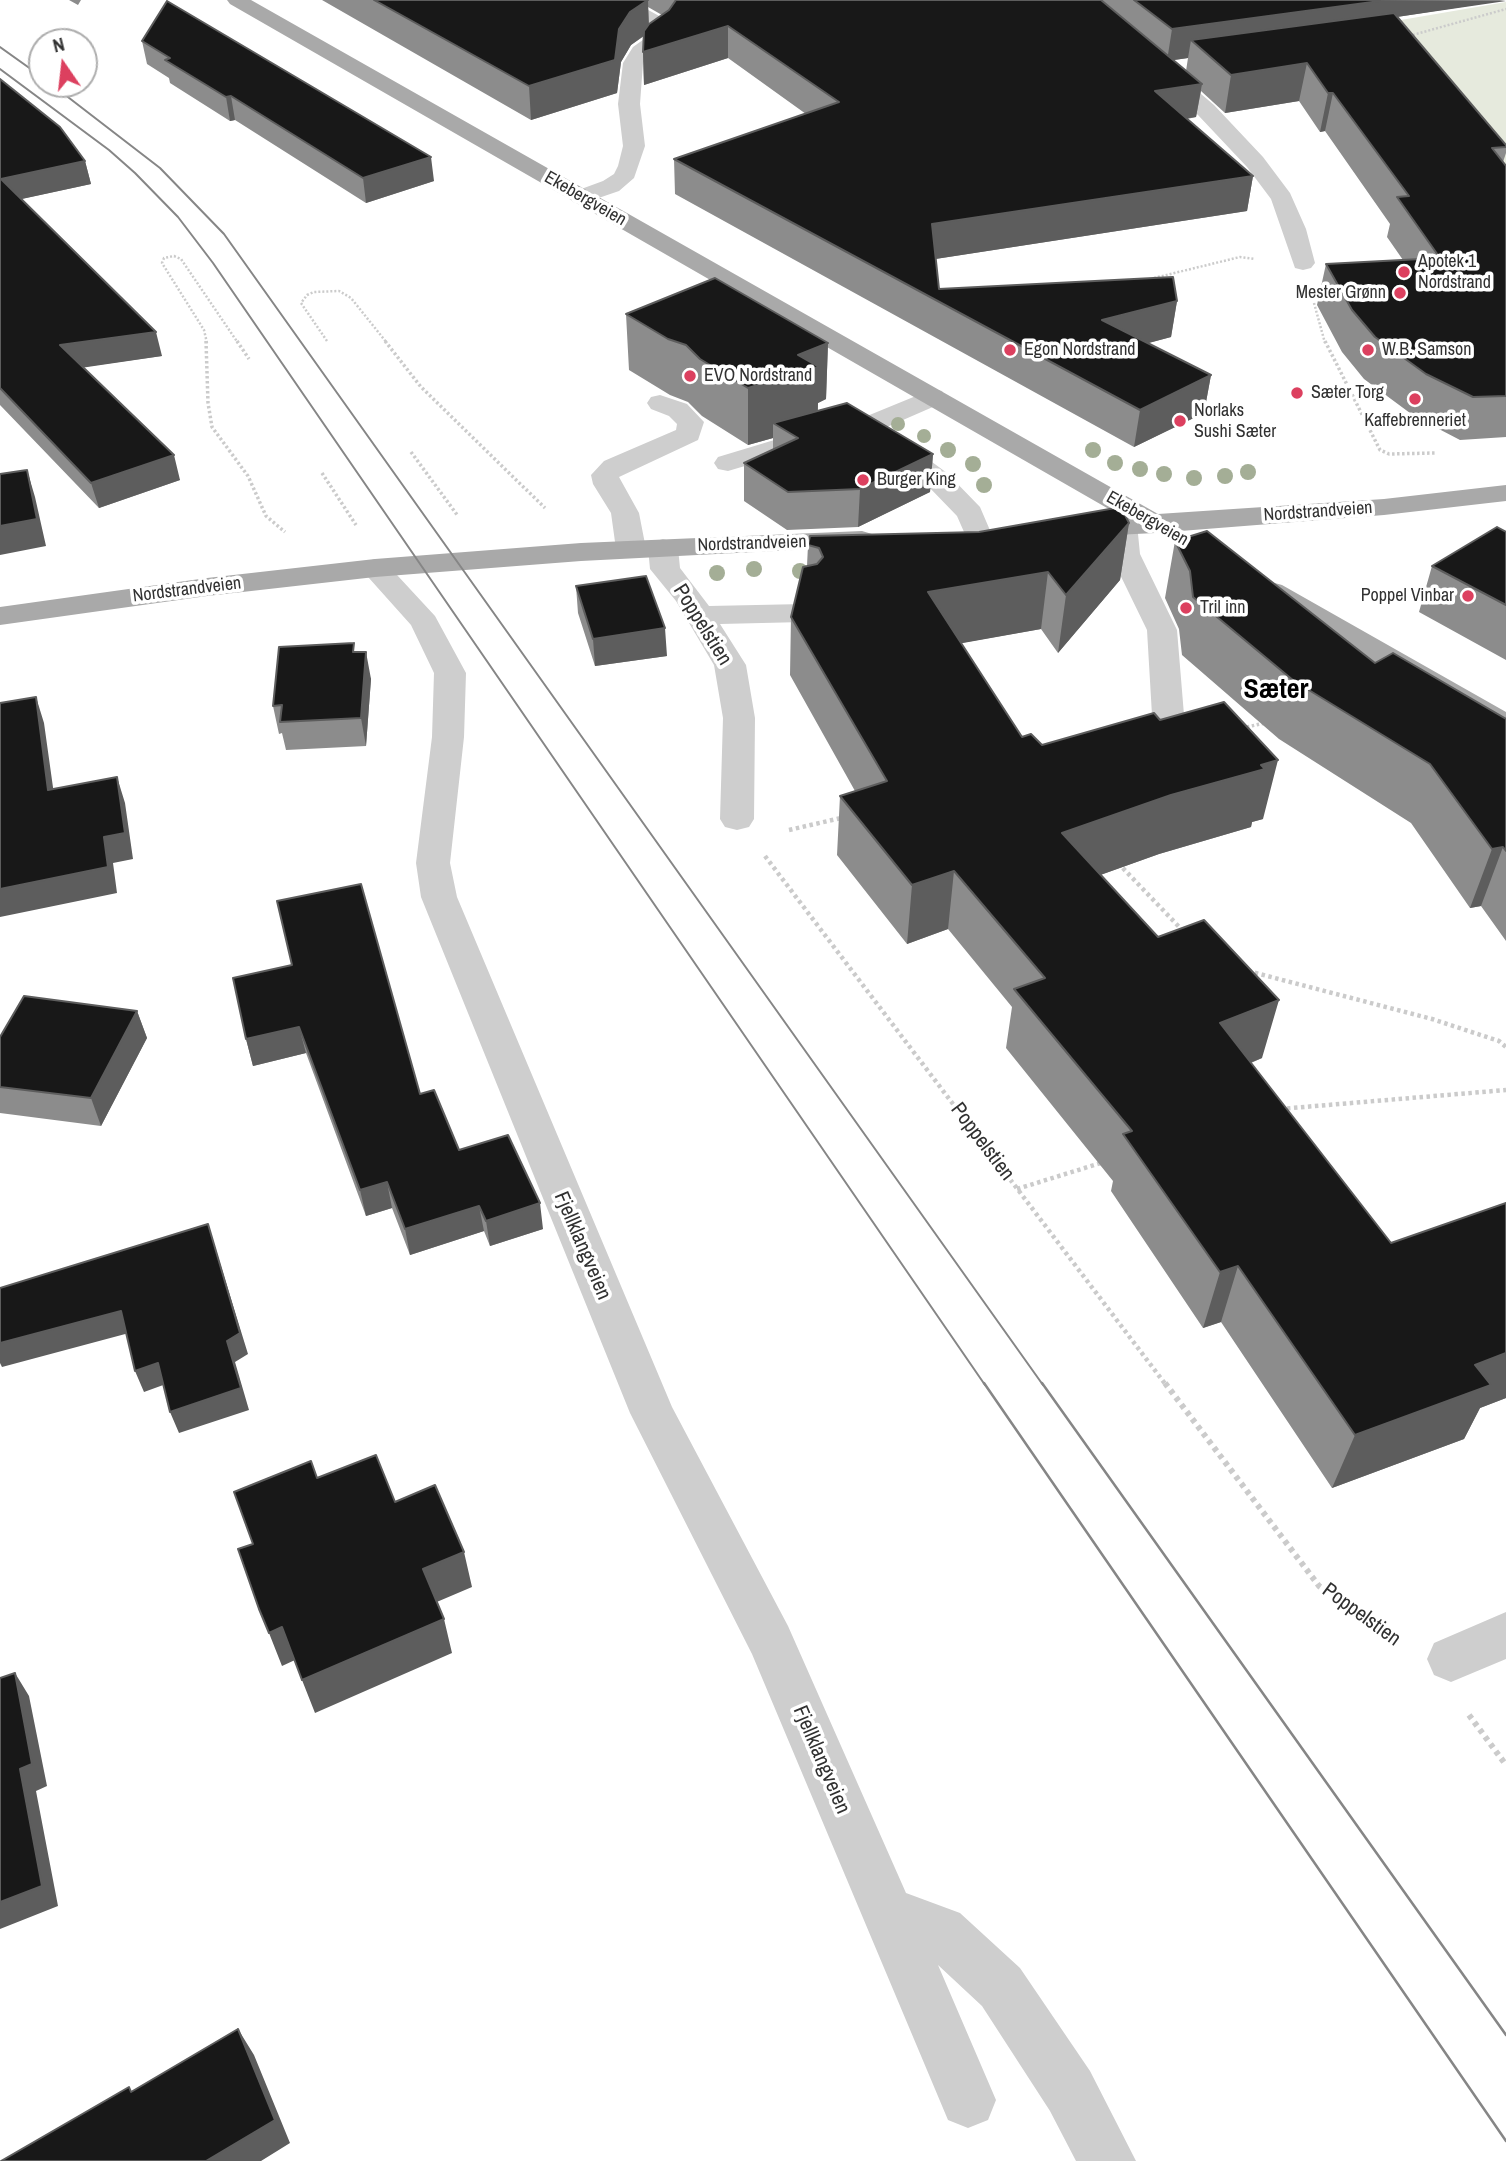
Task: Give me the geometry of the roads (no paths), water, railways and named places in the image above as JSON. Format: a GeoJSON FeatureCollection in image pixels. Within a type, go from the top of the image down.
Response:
{"type":"FeatureCollection","features":[{"type":"Feature","properties":{"kind":"main road","name":"Ekebergveien"},"geometry":{"type":"LineString","coordinates":[[237,0],[933,397],[1137,523],[1197,548]]}},
{"type":"Feature","properties":{"kind":"main road","name":"Nordstrandveien"},"geometry":{"type":"LineString","coordinates":[[1046,530],[1384,507],[1506,493]]}},
{"type":"Feature","properties":{"kind":"main road","name":"Nordstrandveien"},"geometry":{"type":"LineString","coordinates":[[0,616],[207,587],[375,568],[631,549],[889,539]]}},
{"type":"Feature","properties":{"kind":"main road"},"geometry":{"type":"LineString","coordinates":[[1243,575],[1506,726]]}},
{"type":"Feature","properties":{"kind":"street"},"geometry":{"type":"LineString","coordinates":[[581,197],[611,186],[623,178],[634,146],[629,104],[633,63],[640,51],[661,37],[665,31],[654,21],[615,0]]}},
{"type":"Feature","properties":{"kind":"street"},"geometry":{"type":"LineString","coordinates":[[1143,55],[1206,110],[1255,162],[1282,198],[1303,263]]}},
{"type":"Feature","properties":{"kind":"street"},"geometry":{"type":"LineString","coordinates":[[1162,71],[1189,67]]}},
{"type":"Feature","properties":{"kind":"street"},"geometry":{"type":"LineString","coordinates":[[728,463],[834,431],[854,431],[933,397]]}},
{"type":"Feature","properties":{"kind":"street"},"geometry":{"type":"LineString","coordinates":[[631,549],[625,513],[607,484],[605,475],[614,467],[688,434],[691,422],[678,410],[660,403]]}},
{"type":"Feature","properties":{"kind":"street"},"geometry":{"type":"LineString","coordinates":[[866,427],[937,479],[970,513],[977,535]]}},
{"type":"Feature","properties":{"kind":"street"},"geometry":{"type":"LineString","coordinates":[[1137,523],[1125,554],[1162,630],[1168,715]]}},
{"type":"Feature","properties":{"kind":"street","name":"Poppelstien"},"geometry":{"type":"LineString","coordinates":[[663,548],[665,569],[689,597],[730,664],[739,718],[744,829]]}},
{"type":"Feature","properties":{"kind":"street","name":"Fjellklangveien"},"geometry":{"type":"LineString","coordinates":[[375,568],[424,622],[450,673],[449,737],[433,863],[439,897],[652,1413],[771,1643],[968,2100]]}},
{"type":"Feature","properties":{"kind":"street"},"geometry":{"type":"LineString","coordinates":[[700,615],[804,613]]}},
{"type":"Feature","properties":{"kind":"street"},"geometry":{"type":"LineString","coordinates":[[1451,1659],[1506,1635]]}},
{"type":"Feature","properties":{"kind":"street"},"geometry":{"type":"LineString","coordinates":[[888,1913],[941,1932],[1001,1987],[1070,2091],[1107,2161]]}},
{"type":"Feature","properties":{"kind":"tram line"},"geometry":{"type":"LineString","coordinates":[[0,47],[28,67]]}},
{"type":"Feature","properties":{"kind":"tram line"},"geometry":{"type":"LineString","coordinates":[[0,69],[109,150],[135,173],[178,217],[213,263],[985,1385]]}},
{"type":"Feature","properties":{"kind":"tram line"},"geometry":{"type":"LineString","coordinates":[[69,98],[160,168],[224,234],[1043,1385]]}},
{"type":"Feature","properties":{"kind":"tram line"},"geometry":{"type":"LineString","coordinates":[[984,1383],[1506,2141]]}},
{"type":"Feature","properties":{"kind":"tram line"},"geometry":{"type":"LineString","coordinates":[[1042,1383],[1506,2035]]}},
{"type":"Feature","properties":{"kind":"place","name":"Apotek 1 Nordstrand"},"geometry":{"type":"Point","coordinates":[1404,272]}},
{"type":"Feature","properties":{"kind":"place","name":"Mester Grønn"},"geometry":{"type":"Point","coordinates":[1400,293]}},
{"type":"Feature","properties":{"kind":"place","name":"Egon Nordstrand"},"geometry":{"type":"Point","coordinates":[1010,350]}},
{"type":"Feature","properties":{"kind":"place","name":"W.B. Samson"},"geometry":{"type":"Point","coordinates":[1368,350]}},
{"type":"Feature","properties":{"kind":"place","name":"EVO Nordstrand"},"geometry":{"type":"Point","coordinates":[690,376]}},
{"type":"Feature","properties":{"kind":"place","name":"Sæter Torg"},"geometry":{"type":"Point","coordinates":[1297,393]}},
{"type":"Feature","properties":{"kind":"place","name":"Kaffebrenneriet"},"geometry":{"type":"Point","coordinates":[1415,399]}},
{"type":"Feature","properties":{"kind":"place","name":"Norlaks Sushi Sæter"},"geometry":{"type":"Point","coordinates":[1180,421]}},
{"type":"Feature","properties":{"kind":"place","name":"Burger King"},"geometry":{"type":"Point","coordinates":[863,480]}},
{"type":"Feature","properties":{"kind":"place","name":"Poppel Vinbar"},"geometry":{"type":"Point","coordinates":[1468,596]}},
{"type":"Feature","properties":{"kind":"place","name":"Tril inn"},"geometry":{"type":"Point","coordinates":[1186,608]}},
{"type":"Feature","properties":{"kind":"district","name":"Sæter"},"geometry":{"type":"Point","coordinates":[1276,690]}}]}
